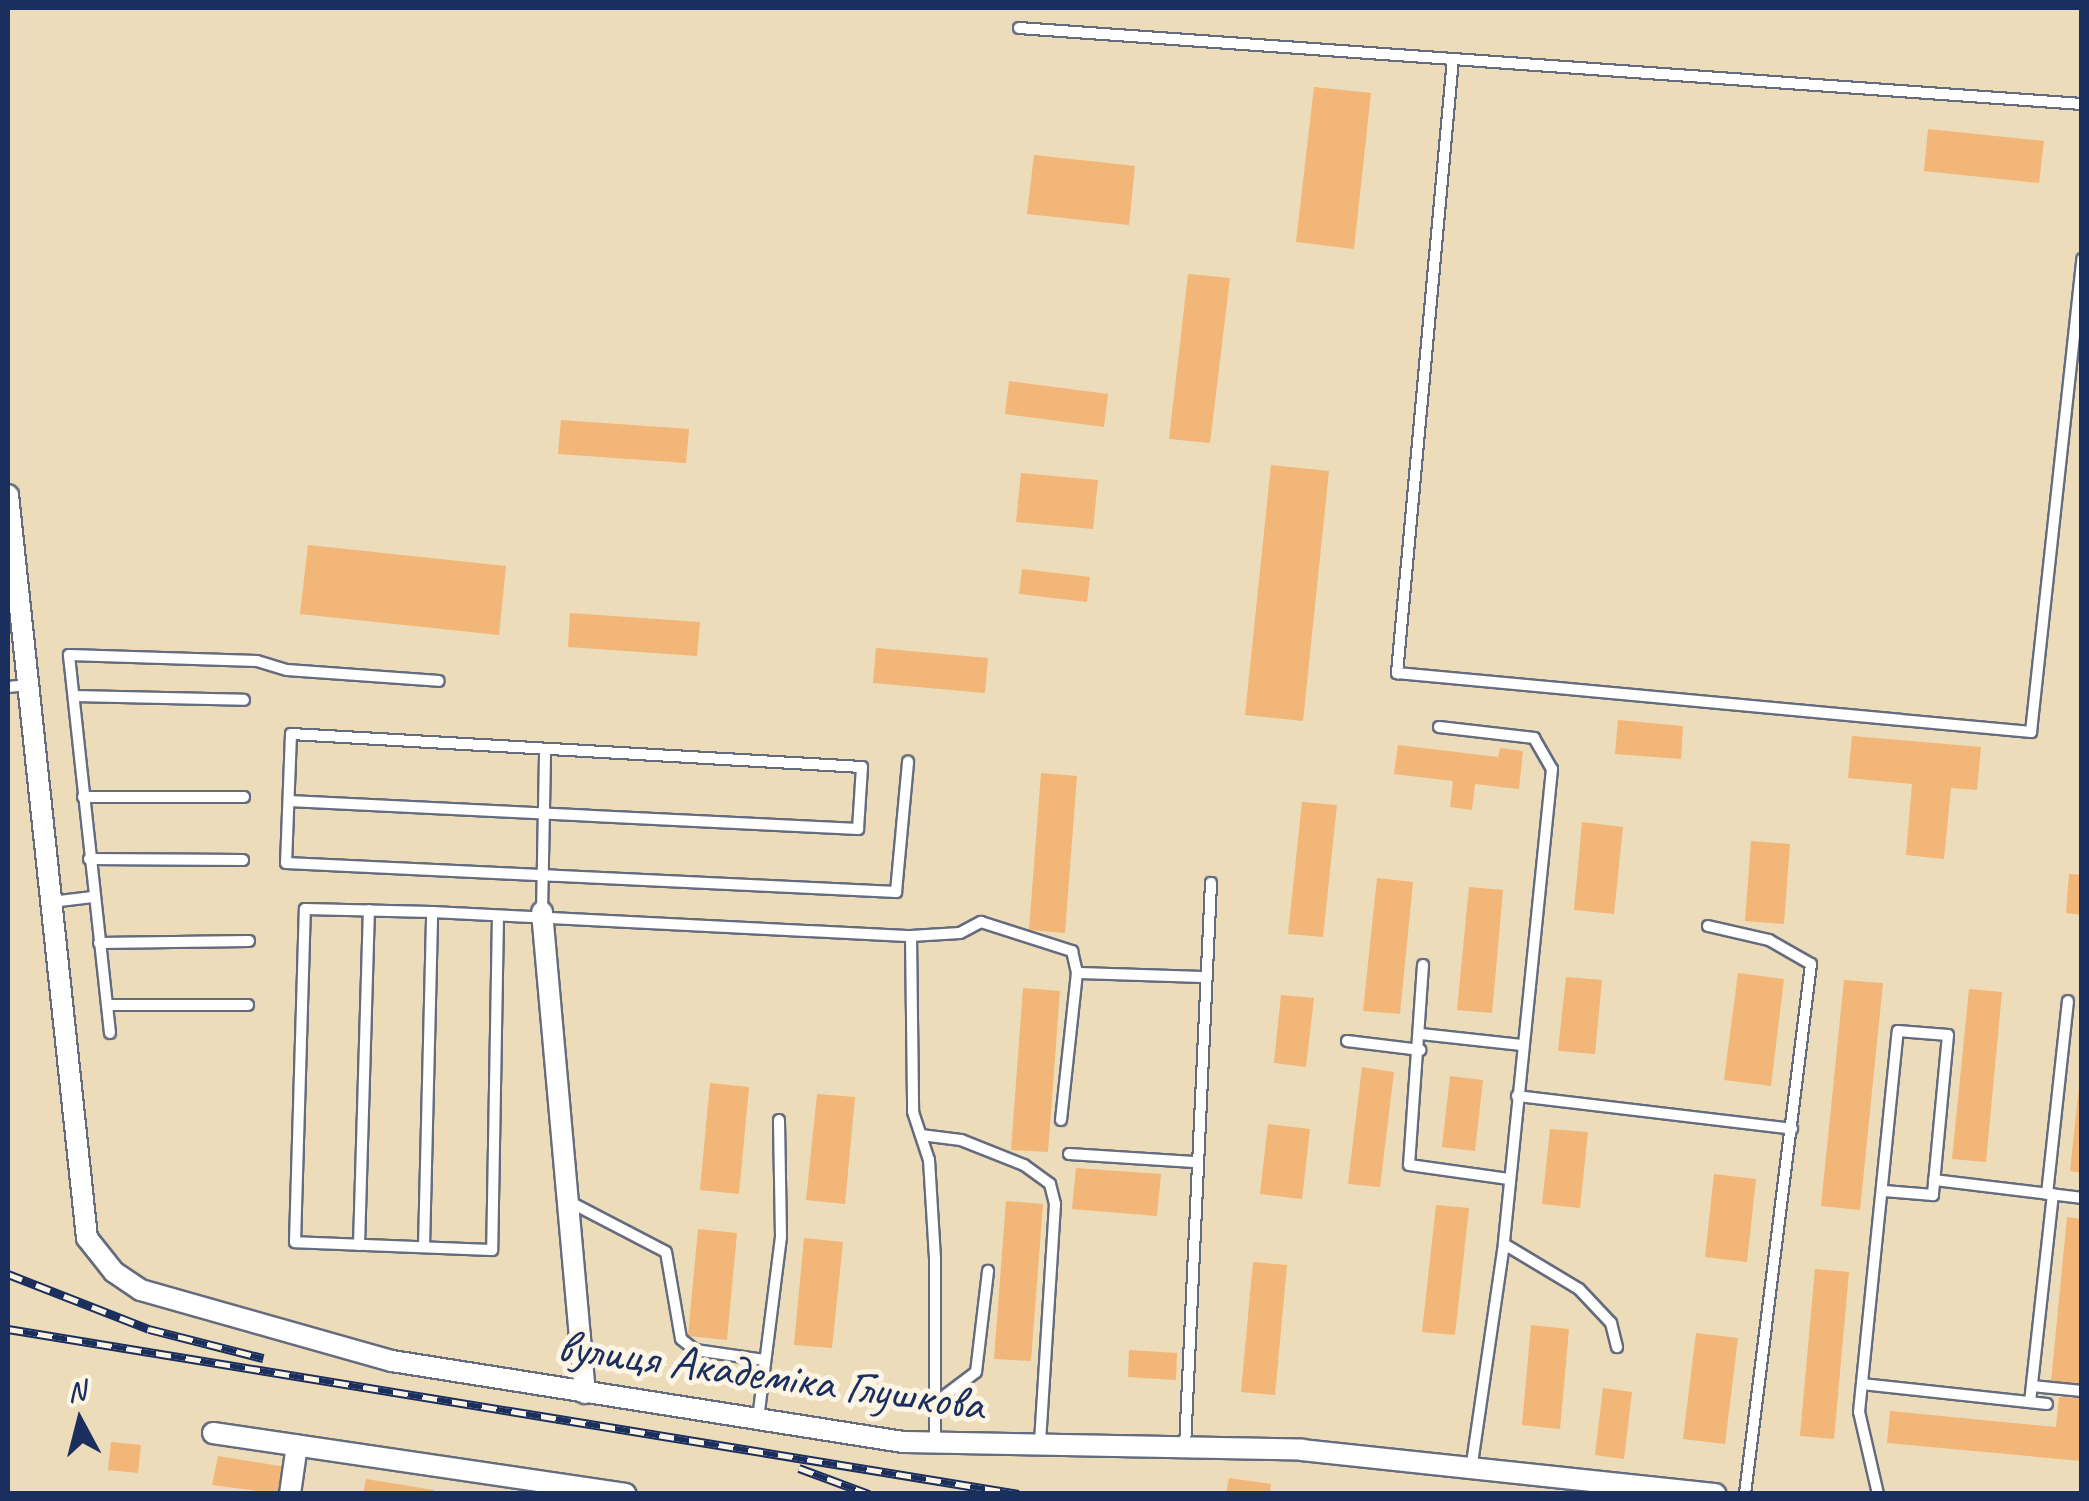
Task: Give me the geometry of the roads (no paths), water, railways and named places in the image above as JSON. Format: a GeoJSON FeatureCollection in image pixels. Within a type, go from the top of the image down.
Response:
{"type":"FeatureCollection","features":[{"type":"Feature","properties":{"kind":"street"},"geometry":{"type":"LineString","coordinates":[[8,495],[18,686],[51,902]]}},
{"type":"Feature","properties":{"kind":"street","name":"вулиця Академіка Глушкова"},"geometry":{"type":"LineString","coordinates":[[51,902],[87,1238],[114,1272],[141,1290],[231,1321],[392,1361],[935,1445],[1302,1450],[1471,1471],[1716,1494]]}},
{"type":"Feature","properties":{"kind":"street"},"geometry":{"type":"LineString","coordinates":[[542,916],[585,1393]]}},
{"type":"Feature","properties":{"kind":"street"},"geometry":{"type":"LineString","coordinates":[[213,1433],[626,1494]]}},
{"type":"Feature","properties":{"kind":"street"},"geometry":{"type":"LineString","coordinates":[[290,1494],[296,1445]]}},
{"type":"Feature","properties":{"kind":"lane"},"geometry":{"type":"LineString","coordinates":[[1020,28],[2082,104]]}},
{"type":"Feature","properties":{"kind":"lane"},"geometry":{"type":"LineString","coordinates":[[1453,59],[1397,673],[2031,732],[2082,259]]}},
{"type":"Feature","properties":{"kind":"lane"},"geometry":{"type":"LineString","coordinates":[[110,1032],[70,655],[257,661],[288,670],[438,682]]}},
{"type":"Feature","properties":{"kind":"lane"},"geometry":{"type":"LineString","coordinates":[[74,696],[244,700]]}},
{"type":"Feature","properties":{"kind":"lane"},"geometry":{"type":"LineString","coordinates":[[1440,727],[1534,738],[1552,769],[1521,1045],[1504,1244],[1471,1471]]}},
{"type":"Feature","properties":{"kind":"lane"},"geometry":{"type":"LineString","coordinates":[[288,801],[858,829],[862,767],[291,734],[288,801],[286,864],[896,892],[908,762]]}},
{"type":"Feature","properties":{"kind":"lane"},"geometry":{"type":"LineString","coordinates":[[542,916],[544,749]]}},
{"type":"Feature","properties":{"kind":"lane"},"geometry":{"type":"LineString","coordinates":[[83,796],[244,797]]}},
{"type":"Feature","properties":{"kind":"lane"},"geometry":{"type":"LineString","coordinates":[[89,858],[243,860]]}},
{"type":"Feature","properties":{"kind":"lane"},"geometry":{"type":"LineString","coordinates":[[1185,1448],[1194,1162],[1211,883]]}},
{"type":"Feature","properties":{"kind":"lane"},"geometry":{"type":"LineString","coordinates":[[51,902],[93,897]]}},
{"type":"Feature","properties":{"kind":"lane"},"geometry":{"type":"LineString","coordinates":[[498,916],[492,1250],[295,1242],[306,909],[542,916],[911,936],[960,932],[981,922],[1072,951],[1077,972],[1061,1120]]}},
{"type":"Feature","properties":{"kind":"lane"},"geometry":{"type":"LineString","coordinates":[[360,1245],[369,910]]}},
{"type":"Feature","properties":{"kind":"lane"},"geometry":{"type":"LineString","coordinates":[[424,1248],[432,912]]}},
{"type":"Feature","properties":{"kind":"lane"},"geometry":{"type":"LineString","coordinates":[[1708,926],[1769,940],[1812,964],[1744,1494]]}},
{"type":"Feature","properties":{"kind":"lane"},"geometry":{"type":"LineString","coordinates":[[911,936],[913,1112],[929,1160],[939,1400],[935,1445]]}},
{"type":"Feature","properties":{"kind":"lane"},"geometry":{"type":"LineString","coordinates":[[99,944],[249,941]]}},
{"type":"Feature","properties":{"kind":"lane"},"geometry":{"type":"LineString","coordinates":[[1423,965],[1409,1164],[1509,1180]]}},
{"type":"Feature","properties":{"kind":"lane"},"geometry":{"type":"LineString","coordinates":[[1077,972],[1205,977]]}},
{"type":"Feature","properties":{"kind":"lane"},"geometry":{"type":"LineString","coordinates":[[2030,1402],[2068,1001]]}},
{"type":"Feature","properties":{"kind":"lane"},"geometry":{"type":"LineString","coordinates":[[106,1005],[248,1005]]}},
{"type":"Feature","properties":{"kind":"lane"},"geometry":{"type":"LineString","coordinates":[[1878,1494],[1859,1412],[1898,1031],[1948,1036],[1932,1195],[1884,1190]]}},
{"type":"Feature","properties":{"kind":"lane"},"geometry":{"type":"LineString","coordinates":[[1421,1034],[1521,1045]]}},
{"type":"Feature","properties":{"kind":"lane"},"geometry":{"type":"LineString","coordinates":[[1346,1041],[1420,1050]]}},
{"type":"Feature","properties":{"kind":"lane"},"geometry":{"type":"LineString","coordinates":[[1517,1096],[1792,1130]]}},
{"type":"Feature","properties":{"kind":"lane"},"geometry":{"type":"LineString","coordinates":[[758,1420],[781,1236],[780,1120]]}},
{"type":"Feature","properties":{"kind":"lane"},"geometry":{"type":"LineString","coordinates":[[921,1135],[961,1140],[1024,1165],[1050,1184],[1055,1204],[1040,1446]]}},
{"type":"Feature","properties":{"kind":"lane"},"geometry":{"type":"LineString","coordinates":[[1069,1154],[1194,1162]]}},
{"type":"Feature","properties":{"kind":"lane"},"geometry":{"type":"LineString","coordinates":[[1934,1180],[2082,1198]]}},
{"type":"Feature","properties":{"kind":"lane"},"geometry":{"type":"LineString","coordinates":[[568,1201],[666,1252],[681,1338],[696,1350],[764,1360]]}},
{"type":"Feature","properties":{"kind":"lane"},"geometry":{"type":"LineString","coordinates":[[1504,1244],[1579,1290],[1611,1323],[1617,1347]]}},
{"type":"Feature","properties":{"kind":"lane"},"geometry":{"type":"LineString","coordinates":[[939,1400],[976,1372],[988,1270]]}},
{"type":"Feature","properties":{"kind":"lane"},"geometry":{"type":"LineString","coordinates":[[1862,1384],[2047,1404]]}},
{"type":"Feature","properties":{"kind":"lane"},"geometry":{"type":"LineString","coordinates":[[2032,1386],[2082,1391]]}},
{"type":"Feature","properties":{"kind":"railway"},"geometry":{"type":"LineString","coordinates":[[8,1274],[149,1329],[263,1358]]}},
{"type":"Feature","properties":{"kind":"railway"},"geometry":{"type":"LineString","coordinates":[[8,1329],[1019,1494]]}},
{"type":"Feature","properties":{"kind":"railway"},"geometry":{"type":"LineString","coordinates":[[799,1468],[869,1494]]}}]}
